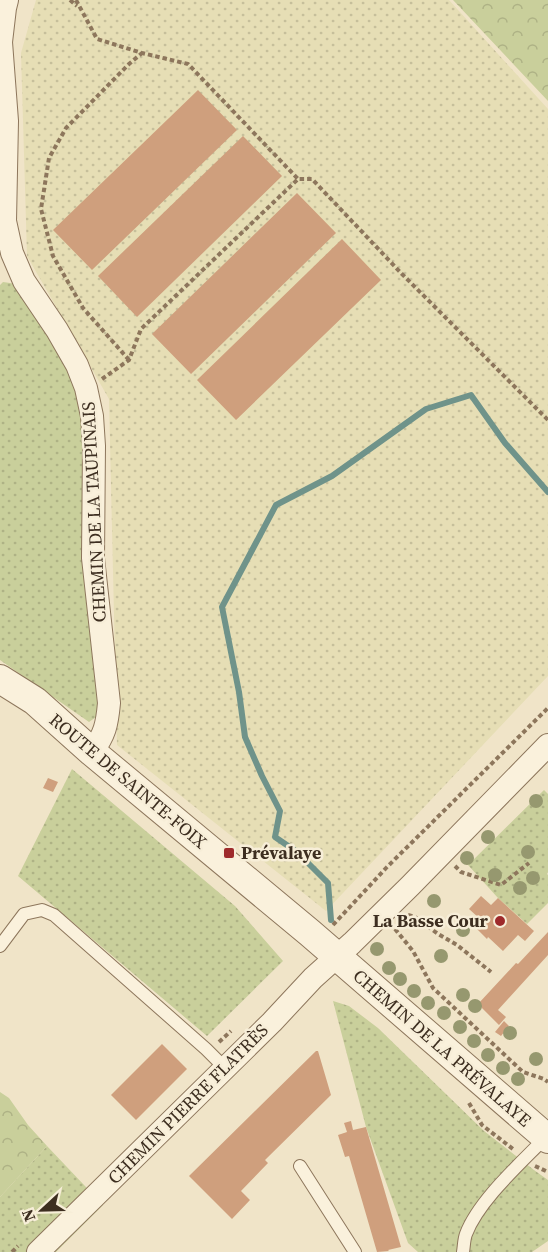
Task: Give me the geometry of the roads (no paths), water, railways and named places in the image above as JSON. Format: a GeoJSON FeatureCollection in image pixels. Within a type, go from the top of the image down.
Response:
{"type":"FeatureCollection","features":[{"type":"Feature","properties":{"kind":"street","name":"CHEMIN DE LA TAUPINAIS"},"geometry":{"type":"LineString","coordinates":[[8,0],[1,42],[7,121],[5,221],[12,253],[24,281],[77,365],[86,388],[92,416],[93,558],[109,703],[107,724],[102,739],[92,752]]}},
{"type":"Feature","properties":{"kind":"street","name":"ROUTE DE SAINTE-FOIX"},"geometry":{"type":"LineString","coordinates":[[0,679],[35,701],[92,752],[327,948]]}},
{"type":"Feature","properties":{"kind":"street","name":"CHEMIN PIERRE FLATRÈS"},"geometry":{"type":"LineString","coordinates":[[38,1252],[272,1022],[313,978],[327,948],[390,915],[441,853],[548,745]]}},
{"type":"Feature","properties":{"kind":"street","name":"CHEMIN DE LA PRÉVALAYE"},"geometry":{"type":"LineString","coordinates":[[327,948],[547,1138]]}},
{"type":"Feature","properties":{"kind":"lane"},"geometry":{"type":"LineString","coordinates":[[0,946],[24,914],[42,910],[54,915],[198,1041],[225,1068]]}},
{"type":"Feature","properties":{"kind":"lane"},"geometry":{"type":"LineString","coordinates":[[463,1252],[466,1235],[477,1212],[547,1138]]}},
{"type":"Feature","properties":{"kind":"lane"},"geometry":{"type":"LineString","coordinates":[[300,1166],[355,1252]]}},
{"type":"Feature","properties":{"kind":"waterway"},"geometry":{"type":"LineString","coordinates":[[331,920],[328,883],[297,852],[275,837],[280,811],[245,737],[239,692],[222,607],[276,505],[332,476],[426,409],[471,395],[505,443],[548,492]]}},
{"type":"Feature","properties":{"kind":"place","name":"Prévalaye"},"geometry":{"type":"Point","coordinates":[229,853]}},
{"type":"Feature","properties":{"kind":"place","name":"La Basse Cour"},"geometry":{"type":"Point","coordinates":[500,921]}}]}
